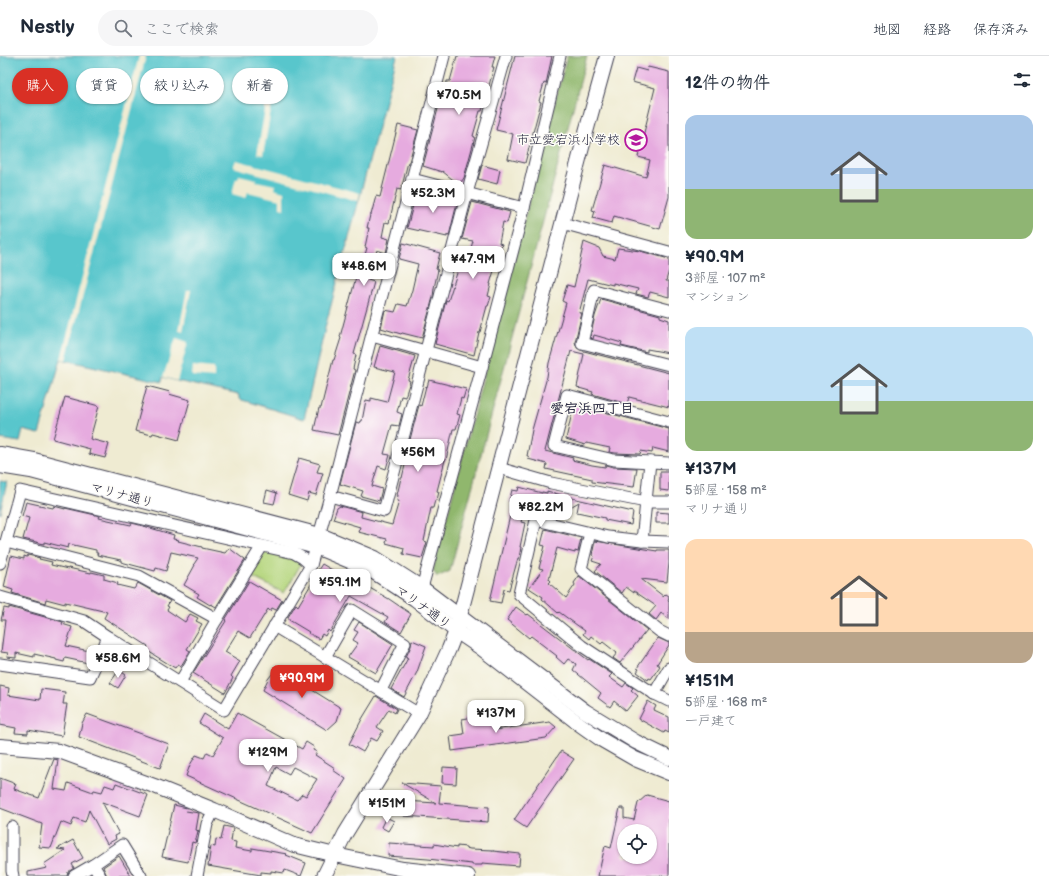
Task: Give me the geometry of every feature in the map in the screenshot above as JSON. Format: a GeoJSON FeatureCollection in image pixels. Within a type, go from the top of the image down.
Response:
{"type":"FeatureCollection","features":[{"type":"Feature","properties":{"kind":"street"},"geometry":{"type":"LineString","coordinates":[[0,597],[84,621],[224,710],[311,565],[444,56]]}},
{"type":"Feature","properties":{"kind":"street"},"geometry":{"type":"LineString","coordinates":[[330,496],[384,511],[467,193],[506,56]]}},
{"type":"Feature","properties":{"kind":"street"},"geometry":{"type":"LineString","coordinates":[[422,588],[524,208],[560,56]]}},
{"type":"Feature","properties":{"kind":"street"},"geometry":{"type":"LineString","coordinates":[[324,876],[345,834],[419,714],[456,631],[606,56]]}},
{"type":"Feature","properties":{"kind":"street"},"geometry":{"type":"LineString","coordinates":[[412,179],[524,208]]}},
{"type":"Feature","properties":{"kind":"street"},"geometry":{"type":"LineString","coordinates":[[562,223],[669,252]]}},
{"type":"Feature","properties":{"kind":"street"},"geometry":{"type":"LineString","coordinates":[[669,310],[594,290],[582,342],[669,365]]}},
{"type":"Feature","properties":{"kind":"street"},"geometry":{"type":"LineString","coordinates":[[372,336],[482,367]]}},
{"type":"Feature","properties":{"kind":"street"},"geometry":{"type":"LineString","coordinates":[[669,422],[567,395],[554,446],[614,460],[669,463]]}},
{"type":"Feature","properties":{"kind":"street"},"geometry":{"type":"LineString","coordinates":[[0,454],[32,465]]}},
{"type":"Feature","properties":{"kind":"street"},"geometry":{"type":"LineString","coordinates":[[642,541],[650,462]]}},
{"type":"Feature","properties":{"kind":"street"},"geometry":{"type":"LineString","coordinates":[[0,466],[32,465]]}},
{"type":"Feature","properties":{"kind":"street","name":"マリナ通り"},"geometry":{"type":"LineString","coordinates":[[32,465],[318,541],[375,558],[422,588],[585,711],[636,742],[669,758]]}},
{"type":"Feature","properties":{"kind":"street"},"geometry":{"type":"LineString","coordinates":[[499,468],[551,483],[646,502],[669,502]]}},
{"type":"Feature","properties":{"kind":"street"},"geometry":{"type":"LineString","coordinates":[[0,563],[20,491],[294,553],[311,565]]}},
{"type":"Feature","properties":{"kind":"street"},"geometry":{"type":"LineString","coordinates":[[669,542],[642,541],[608,537],[536,520],[519,594],[582,646],[654,694],[669,701]]}},
{"type":"Feature","properties":{"kind":"street"},"geometry":{"type":"LineString","coordinates":[[590,533],[581,569],[660,631],[669,636]]}},
{"type":"Feature","properties":{"kind":"street","name":"マリナ通り"},"geometry":{"type":"LineString","coordinates":[[318,541],[369,569],[415,599],[602,740],[635,759],[669,773]]}},
{"type":"Feature","properties":{"kind":"street"},"geometry":{"type":"LineString","coordinates":[[6,542],[139,576],[217,619]]}},
{"type":"Feature","properties":{"kind":"street"},"geometry":{"type":"LineString","coordinates":[[180,682],[262,546]]}},
{"type":"Feature","properties":{"kind":"street"},"geometry":{"type":"LineString","coordinates":[[325,657],[352,610],[405,643],[381,690]]}},
{"type":"Feature","properties":{"kind":"street"},"geometry":{"type":"LineString","coordinates":[[274,626],[419,714]]}},
{"type":"Feature","properties":{"kind":"street"},"geometry":{"type":"LineString","coordinates":[[0,664],[90,677],[108,637]]}},
{"type":"Feature","properties":{"kind":"street"},"geometry":{"type":"LineString","coordinates":[[654,694],[669,668]]}},
{"type":"Feature","properties":{"kind":"street"},"geometry":{"type":"LineString","coordinates":[[0,746],[59,751],[157,787],[294,845],[334,855],[403,868],[468,876]]}},
{"type":"Feature","properties":{"kind":"street"},"geometry":{"type":"LineString","coordinates":[[197,876],[207,824],[214,810]]}},
{"type":"Feature","properties":{"kind":"street"},"geometry":{"type":"LineString","coordinates":[[12,828],[13,876]]}},
{"type":"Feature","properties":{"kind":"street"},"geometry":{"type":"LineString","coordinates":[[74,876],[122,845],[141,876]]}},
{"type":"Feature","properties":{"kind":"street"},"geometry":{"type":"LineString","coordinates":[[93,864],[100,876]]}},
{"type":"Feature","properties":{"kind":"green space"},"geometry":{"type":"Polygon","coordinates":[[[567,56],[587,56],[450,571],[437,577],[433,570],[567,56]]]}},
{"type":"Feature","properties":{"kind":"green space"},"geometry":{"type":"Polygon","coordinates":[[[266,550],[296,557],[301,564],[284,593],[250,576],[266,550]]]}},
{"type":"Feature","properties":{"kind":"water"},"geometry":{"type":"Polygon","coordinates":[[[0,56],[397,56],[326,324],[304,419],[239,399],[239,395],[163,377],[162,382],[61,359],[39,434],[23,430],[20,442],[0,439],[0,56]]]}},
{"type":"Feature","properties":{"kind":"water"},"geometry":{"type":"Polygon","coordinates":[[[0,481],[7,482],[0,513],[0,481]]]}},
{"type":"Feature","properties":{"kind":"pier"},"geometry":{"type":"Polygon","coordinates":[[[139,56],[146,56],[143,68],[140,68],[140,79],[66,360],[61,359],[127,104],[132,104],[132,83],[139,56]]]}},
{"type":"Feature","properties":{"kind":"pier"},"geometry":{"type":"Polygon","coordinates":[[[266,104],[272,105],[263,155],[257,154],[266,104]]]}},
{"type":"Feature","properties":{"kind":"pier"},"geometry":{"type":"Polygon","coordinates":[[[236,160],[360,193],[358,201],[233,167],[236,160]]]}},
{"type":"Feature","properties":{"kind":"pier"},"geometry":{"type":"Polygon","coordinates":[[[239,175],[256,179],[256,181],[275,185],[274,189],[284,192],[284,209],[280,208],[280,200],[248,192],[246,198],[232,194],[236,178],[238,178],[239,175]]]}},
{"type":"Feature","properties":{"kind":"pier"},"geometry":{"type":"Polygon","coordinates":[[[187,290],[191,290],[183,331],[179,330],[187,290]]]}},
{"type":"Feature","properties":{"kind":"pier"},"geometry":{"type":"Polygon","coordinates":[[[176,338],[188,342],[177,381],[163,377],[176,338]]]}},
{"type":"Feature","properties":{"kind":"pier"},"geometry":{"type":"Polygon","coordinates":[[[193,366],[214,368],[214,378],[192,376],[193,366]]]}},
{"type":"Feature","properties":{"kind":"building"},"geometry":{"type":"Polygon","coordinates":[[[457,56],[495,56],[492,67],[494,67],[482,111],[480,111],[473,136],[475,137],[464,178],[461,182],[457,183],[442,171],[423,166],[444,86],[446,87],[447,81],[450,81],[457,56]]]}},
{"type":"Feature","properties":{"kind":"building"},"geometry":{"type":"Polygon","coordinates":[[[515,56],[552,56],[546,84],[544,83],[539,101],[541,102],[525,163],[508,159],[513,134],[496,130],[515,56]]]}},
{"type":"Feature","properties":{"kind":"building"},"geometry":{"type":"Polygon","coordinates":[[[648,67],[669,72],[669,197],[660,229],[614,216],[612,223],[593,218],[595,211],[592,210],[605,165],[646,177],[650,160],[638,157],[655,88],[632,82],[636,68],[647,71],[648,67]]]}},
{"type":"Feature","properties":{"kind":"building"},"geometry":{"type":"Polygon","coordinates":[[[398,125],[418,130],[401,190],[397,189],[389,223],[385,222],[382,237],[389,239],[386,253],[377,250],[368,280],[374,282],[354,354],[356,355],[353,369],[355,370],[338,435],[314,430],[333,360],[341,338],[340,337],[356,277],[358,278],[367,248],[365,247],[370,215],[376,196],[380,197],[398,125]]]}},
{"type":"Feature","properties":{"kind":"building"},"geometry":{"type":"Polygon","coordinates":[[[482,165],[500,170],[497,184],[478,179],[482,165]]]}},
{"type":"Feature","properties":{"kind":"building"},"geometry":{"type":"Polygon","coordinates":[[[421,191],[458,199],[449,236],[447,235],[447,237],[407,228],[416,194],[420,195],[421,191]]]}},
{"type":"Feature","properties":{"kind":"building"},"geometry":{"type":"Polygon","coordinates":[[[472,202],[510,212],[507,223],[503,222],[499,243],[502,244],[488,296],[491,297],[479,332],[474,355],[435,344],[446,300],[448,301],[461,257],[468,258],[473,241],[462,239],[472,202]]]}},
{"type":"Feature","properties":{"kind":"building"},"geometry":{"type":"Polygon","coordinates":[[[584,242],[599,248],[603,256],[615,259],[618,248],[640,251],[669,259],[669,270],[666,281],[669,281],[669,297],[650,292],[648,297],[636,294],[638,289],[588,279],[579,313],[582,313],[575,342],[577,348],[580,350],[669,373],[669,407],[629,397],[627,404],[592,394],[593,392],[577,387],[584,354],[571,351],[545,451],[573,458],[572,460],[592,465],[637,468],[634,487],[592,482],[592,479],[546,469],[547,464],[528,459],[529,456],[527,456],[532,430],[547,377],[549,363],[566,303],[562,301],[567,285],[574,287],[584,242]]]}},
{"type":"Feature","properties":{"kind":"building"},"geometry":{"type":"Polygon","coordinates":[[[403,243],[440,253],[436,269],[438,270],[433,297],[422,338],[381,328],[385,310],[395,312],[398,304],[407,306],[412,290],[418,264],[399,259],[403,243]]]}},
{"type":"Feature","properties":{"kind":"building"},"geometry":{"type":"Polygon","coordinates":[[[601,299],[660,315],[660,317],[669,320],[669,353],[647,349],[647,352],[621,346],[622,343],[594,335],[593,339],[590,338],[601,299]]]}},
{"type":"Feature","properties":{"kind":"building"},"geometry":{"type":"Polygon","coordinates":[[[380,346],[415,356],[405,397],[401,396],[397,412],[402,414],[399,426],[392,425],[384,454],[390,455],[386,469],[378,466],[372,486],[382,489],[379,501],[361,496],[363,491],[340,484],[356,422],[360,423],[362,421],[366,400],[371,401],[371,398],[387,402],[395,372],[374,367],[380,346]]]}},
{"type":"Feature","properties":{"kind":"building"},"geometry":{"type":"Polygon","coordinates":[[[429,380],[466,389],[463,399],[461,398],[457,414],[460,415],[456,429],[453,429],[437,491],[439,492],[437,500],[435,500],[433,508],[431,508],[424,541],[427,542],[422,558],[403,554],[404,548],[386,543],[387,539],[358,532],[360,527],[333,519],[337,508],[340,506],[362,512],[361,517],[392,525],[399,501],[397,501],[397,495],[407,451],[419,405],[421,406],[429,380]]]}},
{"type":"Feature","properties":{"kind":"building"},"geometry":{"type":"Polygon","coordinates":[[[147,386],[170,392],[169,394],[190,400],[179,440],[153,433],[152,435],[135,431],[147,386]]]}},
{"type":"Feature","properties":{"kind":"building"},"geometry":{"type":"Polygon","coordinates":[[[65,397],[99,406],[90,439],[109,444],[105,458],[89,454],[90,449],[53,439],[65,397]]]}},
{"type":"Feature","properties":{"kind":"building"},"geometry":{"type":"Polygon","coordinates":[[[574,404],[669,429],[669,452],[653,448],[652,453],[641,451],[640,454],[615,453],[609,452],[610,448],[586,443],[585,445],[566,439],[574,404]]]}},
{"type":"Feature","properties":{"kind":"building"},"geometry":{"type":"Polygon","coordinates":[[[299,458],[320,464],[317,472],[323,473],[316,495],[309,493],[307,501],[288,495],[299,458]]]}},
{"type":"Feature","properties":{"kind":"building"},"geometry":{"type":"Polygon","coordinates":[[[660,472],[669,472],[669,491],[660,490],[660,472]]]}},
{"type":"Feature","properties":{"kind":"building"},"geometry":{"type":"Polygon","coordinates":[[[519,487],[542,493],[547,493],[547,491],[633,512],[631,525],[605,520],[605,518],[577,512],[579,502],[565,510],[556,507],[554,515],[545,513],[546,509],[526,504],[521,522],[525,523],[519,558],[509,590],[504,589],[501,603],[490,601],[513,503],[509,502],[512,490],[518,491],[519,487]]]}},
{"type":"Feature","properties":{"kind":"building"},"geometry":{"type":"Polygon","coordinates":[[[267,490],[277,493],[274,504],[264,502],[267,490]]]}},
{"type":"Feature","properties":{"kind":"building"},"geometry":{"type":"Polygon","coordinates":[[[26,502],[53,508],[54,506],[65,508],[100,516],[99,518],[131,525],[132,523],[174,535],[173,539],[202,548],[225,553],[229,548],[245,560],[216,607],[197,597],[199,594],[184,585],[198,558],[171,552],[166,571],[156,568],[155,571],[121,562],[121,560],[97,555],[98,553],[96,553],[96,550],[69,544],[68,548],[23,539],[29,518],[22,516],[26,502]]]}},
{"type":"Feature","properties":{"kind":"building"},"geometry":{"type":"Polygon","coordinates":[[[656,512],[669,513],[669,523],[656,523],[656,512]]]}},
{"type":"Feature","properties":{"kind":"building"},"geometry":{"type":"Polygon","coordinates":[[[545,529],[581,538],[578,552],[575,551],[575,553],[557,548],[549,579],[551,581],[549,583],[566,598],[579,576],[647,630],[620,663],[613,658],[617,653],[603,642],[601,644],[591,636],[589,639],[583,634],[585,631],[559,612],[558,613],[542,599],[543,597],[529,588],[543,569],[539,568],[545,546],[541,545],[545,529]]]}},
{"type":"Feature","properties":{"kind":"building"},"geometry":{"type":"Polygon","coordinates":[[[595,541],[657,551],[669,550],[667,582],[641,579],[663,597],[666,594],[669,596],[669,619],[661,613],[656,620],[649,614],[656,606],[626,587],[622,593],[595,571],[601,564],[592,561],[594,556],[592,555],[595,541]]]}},
{"type":"Feature","properties":{"kind":"building"},"geometry":{"type":"Polygon","coordinates":[[[28,555],[52,562],[51,565],[104,575],[104,579],[118,583],[117,585],[134,589],[138,583],[170,601],[167,606],[169,607],[167,610],[185,622],[190,614],[198,618],[196,621],[202,624],[187,649],[190,651],[181,666],[178,664],[175,668],[146,650],[148,646],[104,618],[107,612],[46,599],[45,603],[12,593],[13,590],[4,587],[11,556],[24,559],[24,556],[27,557],[28,555]]]}},
{"type":"Feature","properties":{"kind":"building"},"geometry":{"type":"Polygon","coordinates":[[[322,564],[344,577],[345,574],[389,599],[411,614],[401,632],[385,622],[388,617],[351,596],[330,632],[328,630],[325,636],[322,634],[319,639],[289,620],[288,617],[296,604],[298,606],[313,581],[310,580],[322,564]]]}},
{"type":"Feature","properties":{"kind":"building"},"geometry":{"type":"Polygon","coordinates":[[[249,581],[282,600],[276,610],[272,608],[270,611],[268,609],[250,638],[238,631],[225,652],[240,661],[231,676],[233,678],[225,693],[193,673],[249,581]]]}},
{"type":"Feature","properties":{"kind":"building"},"geometry":{"type":"Polygon","coordinates":[[[9,607],[63,622],[62,624],[72,627],[66,646],[94,652],[88,663],[65,658],[64,662],[34,654],[34,657],[16,653],[16,658],[7,657],[8,653],[1,652],[5,620],[1,620],[4,608],[9,609],[9,607]]]}},
{"type":"Feature","properties":{"kind":"building"},"geometry":{"type":"Polygon","coordinates":[[[516,607],[527,615],[528,614],[588,660],[589,659],[612,674],[609,677],[623,687],[626,683],[633,688],[631,690],[638,696],[626,711],[614,701],[610,707],[598,698],[601,693],[573,670],[576,664],[568,659],[564,664],[556,657],[557,656],[531,636],[529,638],[507,620],[516,607]]]}},
{"type":"Feature","properties":{"kind":"building"},"geometry":{"type":"Polygon","coordinates":[[[359,622],[393,644],[376,673],[348,657],[358,643],[353,640],[358,632],[354,630],[359,622]]]}},
{"type":"Feature","properties":{"kind":"building"},"geometry":{"type":"Polygon","coordinates":[[[658,638],[669,643],[669,645],[657,664],[660,666],[651,679],[649,678],[648,680],[637,672],[639,669],[637,668],[658,638]]]}},
{"type":"Feature","properties":{"kind":"building"},"geometry":{"type":"Polygon","coordinates":[[[412,640],[426,646],[417,672],[404,697],[391,689],[408,658],[406,657],[412,640]]]}},
{"type":"Feature","properties":{"kind":"building"},"geometry":{"type":"Polygon","coordinates":[[[277,668],[341,708],[337,721],[327,730],[263,690],[268,679],[277,668]]]}},
{"type":"Feature","properties":{"kind":"building"},"geometry":{"type":"Polygon","coordinates":[[[119,670],[126,675],[118,688],[110,683],[119,670]]]}},
{"type":"Feature","properties":{"kind":"building"},"geometry":{"type":"Polygon","coordinates":[[[0,686],[9,688],[8,695],[40,700],[41,689],[65,692],[63,704],[67,704],[62,736],[28,730],[28,734],[15,733],[16,728],[0,725],[0,686]]]}},
{"type":"Feature","properties":{"kind":"building"},"geometry":{"type":"Polygon","coordinates":[[[376,696],[397,709],[395,713],[389,709],[377,727],[383,731],[377,741],[371,738],[363,752],[349,744],[376,696]]]}},
{"type":"Feature","properties":{"kind":"building"},"geometry":{"type":"Polygon","coordinates":[[[648,701],[656,706],[654,710],[669,717],[669,733],[665,731],[664,733],[639,719],[648,701]]]}},
{"type":"Feature","properties":{"kind":"building"},"geometry":{"type":"Polygon","coordinates":[[[237,713],[302,749],[306,742],[314,747],[313,750],[317,752],[315,755],[335,768],[333,770],[346,779],[312,833],[186,776],[196,755],[204,758],[207,752],[213,755],[223,738],[199,723],[204,714],[228,729],[237,713]],[[276,767],[268,786],[297,800],[302,794],[306,796],[317,779],[293,767],[289,774],[276,767]]]}},
{"type":"Feature","properties":{"kind":"building"},"geometry":{"type":"Polygon","coordinates":[[[87,714],[169,744],[160,768],[79,737],[82,723],[87,714]]]}},
{"type":"Feature","properties":{"kind":"building"},"geometry":{"type":"Polygon","coordinates":[[[492,714],[494,730],[550,722],[556,727],[546,738],[452,751],[450,736],[464,734],[462,719],[492,714]]]}},
{"type":"Feature","properties":{"kind":"building"},"geometry":{"type":"Polygon","coordinates":[[[561,751],[574,759],[526,828],[514,820],[561,751]]]}},
{"type":"Feature","properties":{"kind":"building"},"geometry":{"type":"Polygon","coordinates":[[[54,759],[58,760],[54,789],[66,791],[68,783],[93,792],[94,790],[102,792],[105,785],[114,788],[116,783],[148,795],[140,816],[102,802],[119,834],[115,836],[116,839],[107,844],[89,810],[85,822],[74,818],[71,826],[61,822],[51,848],[39,847],[42,824],[0,808],[0,778],[16,784],[14,789],[39,798],[54,759]]]}},
{"type":"Feature","properties":{"kind":"building"},"geometry":{"type":"Polygon","coordinates":[[[443,767],[457,768],[456,784],[442,783],[443,767]]]}},
{"type":"Feature","properties":{"kind":"building"},"geometry":{"type":"Polygon","coordinates":[[[402,783],[441,786],[439,803],[489,807],[488,822],[404,816],[405,801],[436,803],[402,783]]]}},
{"type":"Feature","properties":{"kind":"building"},"geometry":{"type":"Polygon","coordinates":[[[647,795],[669,801],[669,876],[598,876],[605,846],[611,848],[620,808],[624,808],[624,818],[634,820],[638,803],[647,795]]]}},
{"type":"Feature","properties":{"kind":"building"},"geometry":{"type":"Polygon","coordinates":[[[174,805],[187,808],[186,811],[199,813],[196,830],[199,831],[195,843],[192,842],[188,862],[162,857],[174,805]]]}},
{"type":"Feature","properties":{"kind":"building"},"geometry":{"type":"Polygon","coordinates":[[[386,817],[394,821],[388,831],[381,827],[386,817]]]}},
{"type":"Feature","properties":{"kind":"building"},"geometry":{"type":"Polygon","coordinates":[[[224,826],[233,828],[231,841],[236,842],[235,848],[252,851],[252,848],[287,854],[286,855],[306,863],[301,876],[285,870],[284,873],[271,871],[271,873],[261,872],[261,875],[208,866],[211,846],[215,847],[216,839],[221,840],[224,826]]]}},
{"type":"Feature","properties":{"kind":"building"},"geometry":{"type":"Polygon","coordinates":[[[73,840],[83,858],[72,864],[74,868],[68,872],[67,876],[28,876],[28,872],[47,868],[44,864],[65,850],[57,849],[73,840]]]}},
{"type":"Feature","properties":{"kind":"building"},"geometry":{"type":"Polygon","coordinates":[[[389,843],[434,846],[434,844],[457,848],[457,846],[470,849],[493,850],[520,854],[519,866],[482,863],[482,865],[472,865],[428,859],[388,856],[389,843]]]}},
{"type":"Feature","properties":{"kind":"building"},"geometry":{"type":"Polygon","coordinates":[[[119,856],[131,876],[107,876],[103,867],[119,856]]]}},
{"type":"Feature","properties":{"kind":"place","name":"市立愛宕浜小学校"},"geometry":{"type":"Point","coordinates":[636,140]}},
{"type":"Feature","properties":{"kind":"district","name":"愛宕浜四丁目"},"geometry":{"type":"Point","coordinates":[592,408]}}]}
